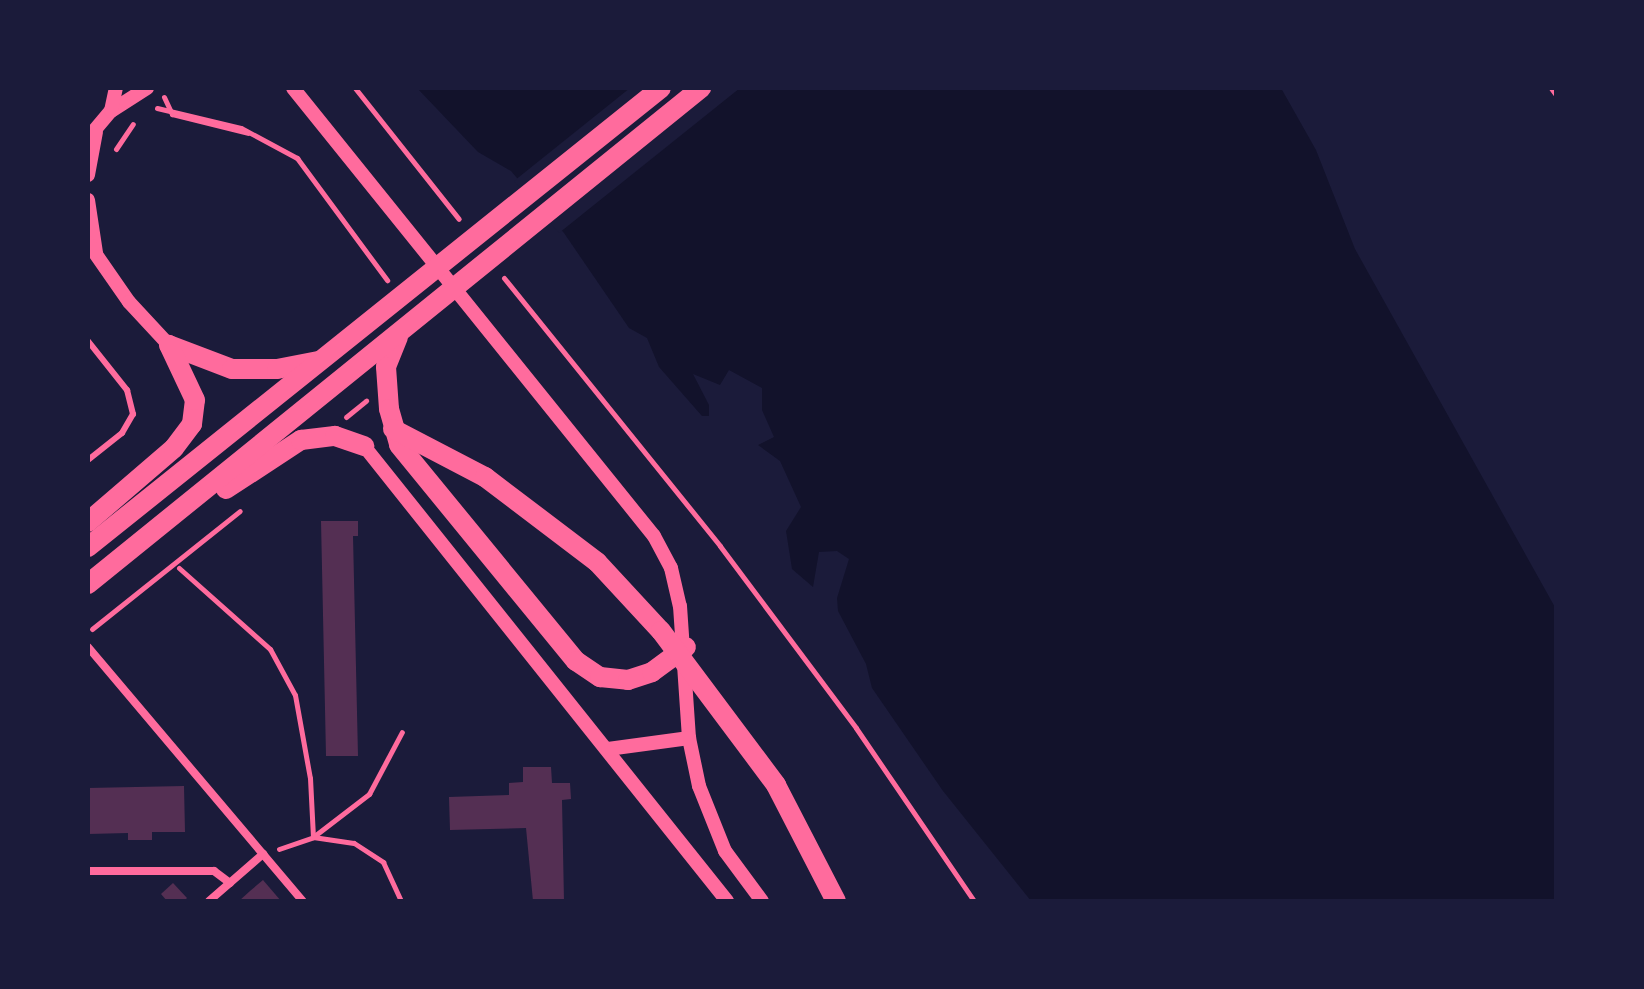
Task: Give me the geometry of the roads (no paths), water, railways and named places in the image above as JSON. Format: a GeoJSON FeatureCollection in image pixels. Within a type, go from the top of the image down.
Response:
{"type":"FeatureCollection","features":[{"type":"Feature","properties":{"kind":"main road"},"geometry":{"type":"LineString","coordinates":[[88,547],[322,360],[387,298],[661,88]]}},
{"type":"Feature","properties":{"kind":"main road"},"geometry":{"type":"LineString","coordinates":[[88,584],[701,88]]}},
{"type":"Feature","properties":{"kind":"main road"},"geometry":{"type":"LineString","coordinates":[[404,327],[386,367],[393,429],[399,445],[576,661],[600,677],[628,680],[652,672],[686,647]]}},
{"type":"Feature","properties":{"kind":"main road"},"geometry":{"type":"LineString","coordinates":[[169,345],[232,369],[277,369],[322,360]]}},
{"type":"Feature","properties":{"kind":"main road"},"geometry":{"type":"LineString","coordinates":[[88,522],[174,448],[192,424],[195,400],[169,345]]}},
{"type":"Feature","properties":{"kind":"main road"},"geometry":{"type":"LineString","coordinates":[[393,429],[485,477],[597,562],[661,631],[776,785],[836,901]]}},
{"type":"Feature","properties":{"kind":"main road"},"geometry":{"type":"LineString","coordinates":[[120,560],[301,440],[335,436],[364,446]]}},
{"type":"Feature","properties":{"kind":"street"},"geometry":{"type":"LineString","coordinates":[[111,111],[116,88]]}},
{"type":"Feature","properties":{"kind":"street"},"geometry":{"type":"LineString","coordinates":[[88,175],[92,135],[111,111],[147,88]]}},
{"type":"Feature","properties":{"kind":"street"},"geometry":{"type":"LineString","coordinates":[[293,88],[629,499],[671,568],[686,647],[689,738],[709,818],[725,851],[762,901]]}},
{"type":"Feature","properties":{"kind":"street"},"geometry":{"type":"LineString","coordinates":[[88,200],[92,248],[129,302],[169,345]]}},
{"type":"Feature","properties":{"kind":"street"},"geometry":{"type":"LineString","coordinates":[[364,446],[727,901]]}},
{"type":"Feature","properties":{"kind":"street"},"geometry":{"type":"LineString","coordinates":[[88,647],[303,901]]}},
{"type":"Feature","properties":{"kind":"street"},"geometry":{"type":"LineString","coordinates":[[608,749],[689,738]]}},
{"type":"Feature","properties":{"kind":"street"},"geometry":{"type":"LineString","coordinates":[[209,901],[263,854]]}},
{"type":"Feature","properties":{"kind":"street"},"geometry":{"type":"LineString","coordinates":[[88,871],[214,871],[230,883]]}},
{"type":"Feature","properties":{"kind":"lane"},"geometry":{"type":"LineString","coordinates":[[88,341],[127,390],[133,414],[122,433],[88,460]]}}]}
